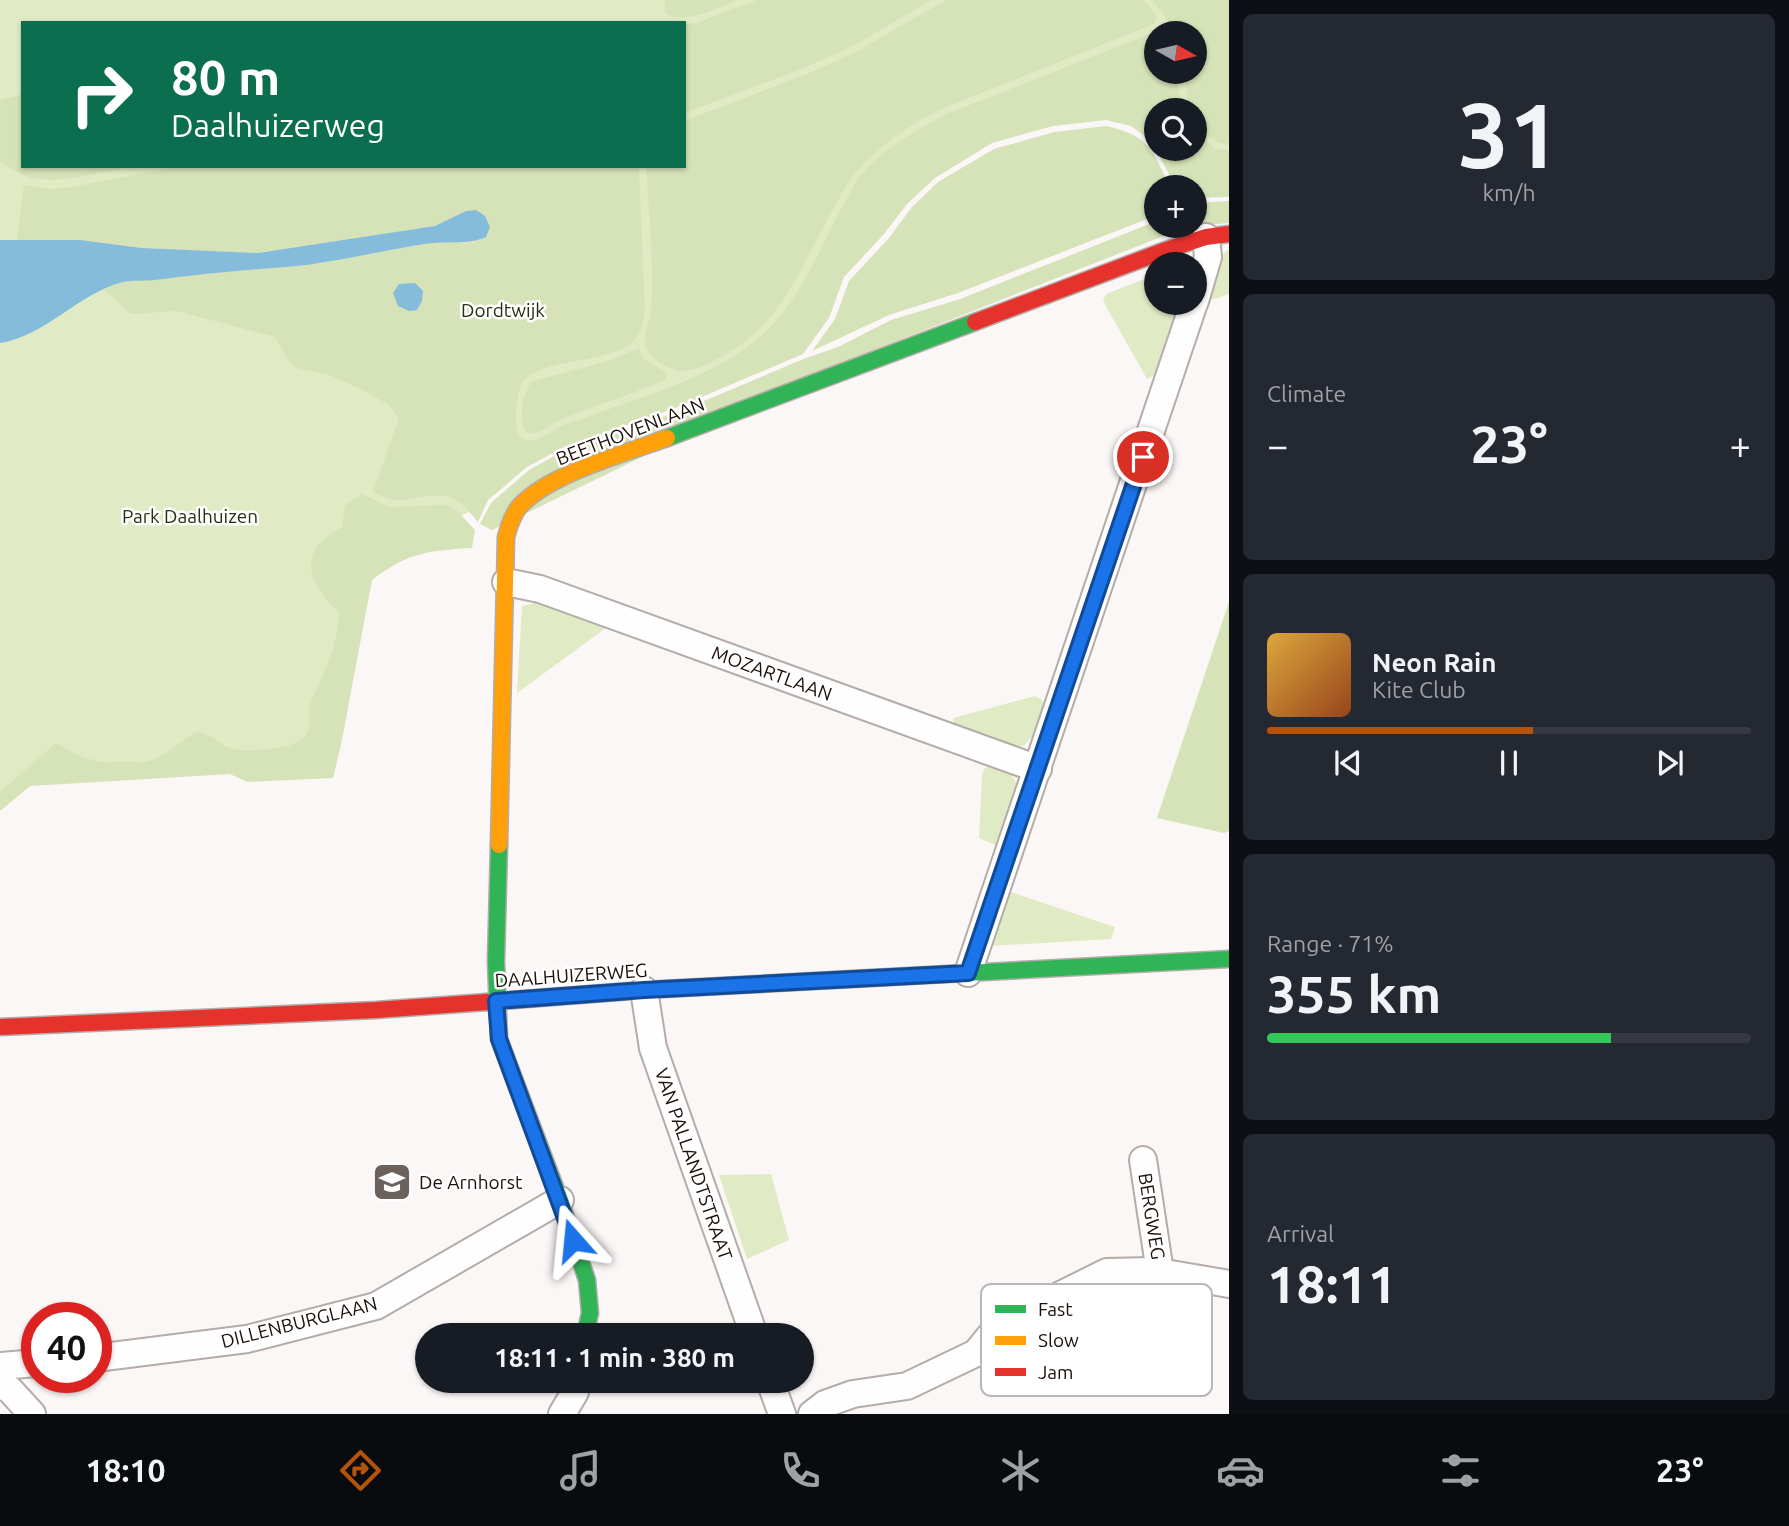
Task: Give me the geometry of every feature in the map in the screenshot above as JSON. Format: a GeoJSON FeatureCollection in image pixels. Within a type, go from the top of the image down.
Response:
{"type":"FeatureCollection","features":[{"type":"Feature","properties":{"kind":"street"},"geometry":{"type":"LineString","coordinates":[[1207,260],[1217,236]]}},
{"type":"Feature","properties":{"kind":"street","name":"BEETHOVENLAAN"},"geometry":{"type":"LineString","coordinates":[[588,1323],[590,1313],[587,1280],[499,1039],[496,1001],[506,537],[511,517],[528,498],[562,479],[1217,236]]}},
{"type":"Feature","properties":{"kind":"street"},"geometry":{"type":"LineString","coordinates":[[968,973],[1191,315]]}},
{"type":"Feature","properties":{"kind":"street","name":"MOZARTLAAN"},"geometry":{"type":"LineString","coordinates":[[506,582],[540,589],[1038,769]]}},
{"type":"Feature","properties":{"kind":"street","name":"DAALHUIZERWEG"},"geometry":{"type":"LineString","coordinates":[[0,1027],[376,1010],[644,990],[1229,959]]}},
{"type":"Feature","properties":{"kind":"street","name":"VAN PALLANDTSTRAAT"},"geometry":{"type":"LineString","coordinates":[[644,990],[653,1048],[750,1323]]}},
{"type":"Feature","properties":{"kind":"street","name":"BERGWEG"},"geometry":{"type":"LineString","coordinates":[[1143,1160],[1160,1272]]}},
{"type":"Feature","properties":{"kind":"street","name":"DILLENBURGLAAN"},"geometry":{"type":"LineString","coordinates":[[112,1356],[247,1339],[376,1306],[560,1200]]}},
{"type":"Feature","properties":{"kind":"street","name":"BERGWEG"},"geometry":{"type":"LineString","coordinates":[[1084,1284],[1108,1272],[1160,1272],[1229,1284]]}},
{"type":"Feature","properties":{"kind":"street","name":"BERGWEG"},"geometry":{"type":"LineString","coordinates":[[812,1414],[825,1404],[853,1394],[907,1386],[976,1353],[981,1347]]}},
{"type":"Feature","properties":{"kind":"street"},"geometry":{"type":"LineString","coordinates":[[0,1366],[21,1364]]}},
{"type":"Feature","properties":{"kind":"street"},"geometry":{"type":"LineString","coordinates":[[0,1384],[10,1390],[32,1414]]}},
{"type":"Feature","properties":{"kind":"street"},"geometry":{"type":"LineString","coordinates":[[562,1414],[574,1393]]}},
{"type":"Feature","properties":{"kind":"street"},"geometry":{"type":"LineString","coordinates":[[774,1393],[782,1414]]}},
{"type":"Feature","properties":{"kind":"green space","name":"Dordtwijk"},"geometry":{"type":"Polygon","coordinates":[[[0,0],[1229,0],[1229,187],[1206,161],[1207,98],[1153,98],[1144,84],[1208,84],[1208,21],[1144,21],[1144,84],[1130,61],[980,120],[792,331],[537,457],[483,502],[370,578],[332,775],[230,771],[33,783],[0,810],[0,0]]]}},
{"type":"Feature","properties":{"kind":"green space"},"geometry":{"type":"Polygon","coordinates":[[[665,0],[738,0],[701,14],[681,17],[665,13],[665,0]]]}},
{"type":"Feature","properties":{"kind":"green space"},"geometry":{"type":"Polygon","coordinates":[[[757,0],[932,0],[851,47],[804,68],[686,112],[686,24],[696,23],[757,0]]]}},
{"type":"Feature","properties":{"kind":"green space"},"geometry":{"type":"Polygon","coordinates":[[[946,0],[1144,0],[1157,16],[1155,21],[1144,21],[1144,28],[941,109],[896,136],[865,162],[850,180],[800,273],[775,311],[760,328],[741,344],[705,365],[679,371],[665,365],[648,351],[645,342],[651,310],[652,274],[646,168],[686,168],[686,120],[854,53],[946,0]]]}},
{"type":"Feature","properties":{"kind":"green space"},"geometry":{"type":"Polygon","coordinates":[[[1152,0],[1229,0],[1229,143],[1219,142],[1207,134],[1207,98],[1187,98],[1186,84],[1208,84],[1208,21],[1169,21],[1152,0]]]}},
{"type":"Feature","properties":{"kind":"green space"},"geometry":{"type":"Polygon","coordinates":[[[1144,37],[1144,84],[1179,84],[1180,98],[1144,98],[1144,136],[1131,126],[1106,120],[1053,126],[992,143],[935,178],[907,204],[884,234],[844,277],[829,318],[803,354],[678,407],[564,447],[527,467],[488,500],[478,522],[461,504],[449,497],[429,496],[403,500],[373,492],[399,418],[389,405],[329,375],[297,368],[289,361],[275,337],[177,311],[131,314],[104,289],[124,282],[289,267],[438,241],[475,243],[466,211],[435,226],[258,253],[142,248],[80,240],[17,240],[24,185],[48,189],[72,187],[170,168],[639,168],[645,311],[640,331],[634,341],[623,349],[554,366],[526,378],[518,395],[516,423],[522,438],[528,441],[544,437],[561,426],[693,378],[716,367],[757,339],[774,323],[795,296],[859,177],[877,158],[944,115],[1144,37]]]}},
{"type":"Feature","properties":{"kind":"green space"},"geometry":{"type":"Polygon","coordinates":[[[21,95],[21,168],[124,168],[55,180],[29,177],[7,166],[0,161],[0,100],[21,95]]]}},
{"type":"Feature","properties":{"kind":"green space"},"geometry":{"type":"Polygon","coordinates":[[[1106,126],[1121,130],[1144,143],[1144,161],[1158,161],[1165,175],[1144,175],[1144,220],[958,293],[889,315],[812,351],[835,319],[849,281],[889,238],[912,207],[938,182],[994,149],[1054,132],[1106,126]]]}},
{"type":"Feature","properties":{"kind":"green space"},"geometry":{"type":"Polygon","coordinates":[[[1207,141],[1216,149],[1229,150],[1229,197],[1207,198],[1207,175],[1169,175],[1162,161],[1207,161],[1207,141]]]}},
{"type":"Feature","properties":{"kind":"green space"},"geometry":{"type":"Polygon","coordinates":[[[1229,201],[1229,223],[1207,225],[1207,202],[1229,201]]]}},
{"type":"Feature","properties":{"kind":"green space"},"geometry":{"type":"Polygon","coordinates":[[[1144,226],[1144,238],[1159,238],[808,376],[492,530],[480,524],[491,503],[529,470],[565,450],[680,411],[838,347],[891,320],[960,299],[1144,226]]]}},
{"type":"Feature","properties":{"kind":"green space"},"geometry":{"type":"Polygon","coordinates":[[[1229,249],[1229,294],[1211,300],[1207,299],[1207,293],[1221,256],[1229,249]]]}},
{"type":"Feature","properties":{"kind":"green space"},"geometry":{"type":"Polygon","coordinates":[[[1144,279],[1144,315],[1176,315],[1156,374],[1147,379],[1103,301],[1106,294],[1144,279]]]}},
{"type":"Feature","properties":{"kind":"green space"},"geometry":{"type":"Polygon","coordinates":[[[639,348],[643,358],[667,374],[665,380],[561,419],[535,433],[526,432],[522,421],[522,406],[526,391],[533,381],[605,362],[639,348]]]}},
{"type":"Feature","properties":{"kind":"green space"},"geometry":{"type":"Polygon","coordinates":[[[362,494],[389,507],[447,505],[475,530],[472,548],[443,550],[408,558],[372,580],[333,778],[247,782],[230,774],[30,786],[0,811],[0,792],[56,743],[93,760],[139,762],[160,756],[196,732],[229,748],[241,750],[280,747],[302,739],[308,729],[311,700],[334,644],[339,613],[318,588],[311,569],[311,560],[323,540],[342,527],[345,505],[362,494]]]}},
{"type":"Feature","properties":{"kind":"green space"},"geometry":{"type":"Polygon","coordinates":[[[537,597],[609,622],[606,628],[517,693],[522,606],[535,603],[537,597]]]}},
{"type":"Feature","properties":{"kind":"green space"},"geometry":{"type":"Polygon","coordinates":[[[1229,602],[1229,831],[1224,833],[1157,818],[1229,602]]]}},
{"type":"Feature","properties":{"kind":"green space"},"geometry":{"type":"Polygon","coordinates":[[[1035,696],[1042,700],[1044,705],[1033,736],[1023,746],[1016,746],[954,724],[953,718],[1035,696]]]}},
{"type":"Feature","properties":{"kind":"green space"},"geometry":{"type":"Polygon","coordinates":[[[990,765],[1010,773],[1017,783],[1002,848],[979,838],[982,775],[984,769],[990,765]]]}},
{"type":"Feature","properties":{"kind":"green space"},"geometry":{"type":"Polygon","coordinates":[[[1005,890],[1115,927],[1111,939],[989,946],[1005,890]]]}},
{"type":"Feature","properties":{"kind":"green space"},"geometry":{"type":"Polygon","coordinates":[[[771,1174],[789,1240],[747,1259],[719,1175],[771,1174]]]}},
{"type":"Feature","properties":{"kind":"water"},"geometry":{"type":"Polygon","coordinates":[[[476,210],[485,216],[490,227],[486,237],[479,240],[424,244],[304,265],[123,282],[91,295],[32,332],[0,343],[0,240],[80,240],[142,248],[258,253],[435,226],[466,211],[476,210]]]}},
{"type":"Feature","properties":{"kind":"water"},"geometry":{"type":"Polygon","coordinates":[[[415,283],[423,291],[422,301],[417,310],[409,311],[398,306],[393,293],[399,284],[415,283]]]}},
{"type":"Feature","properties":{"kind":"traffic: fast"},"geometry":{"type":"LineString","coordinates":[[667,438],[975,322]]}},
{"type":"Feature","properties":{"kind":"traffic: fast"},"geometry":{"type":"LineString","coordinates":[[499,845],[496,961],[499,1039],[587,1280],[590,1313],[588,1323]]}},
{"type":"Feature","properties":{"kind":"traffic: fast"},"geometry":{"type":"LineString","coordinates":[[487,1002],[644,990],[1229,959]]}},
{"type":"Feature","properties":{"kind":"traffic: slow"},"geometry":{"type":"LineString","coordinates":[[499,845],[506,537],[511,521],[519,507],[549,484],[588,466],[667,438]]}},
{"type":"Feature","properties":{"kind":"traffic: jam"},"geometry":{"type":"LineString","coordinates":[[975,322],[1166,250],[1206,237],[1229,234]]}},
{"type":"Feature","properties":{"kind":"traffic: jam"},"geometry":{"type":"LineString","coordinates":[[0,1027],[376,1010],[487,1002]]}},
{"type":"Feature","properties":{"kind":"place","name":"De Arnhorst"},"geometry":{"type":"Point","coordinates":[392,1182]}},
{"type":"Feature","properties":{"kind":"route"},"geometry":{"type":"LineString","coordinates":[[573,1240],[499,1039],[496,1001],[644,990],[968,973],[1143,457]]}},
{"type":"Feature","properties":{"kind":"park label","name":"Park Daalhuizen"},"geometry":{"type":"Point","coordinates":[190,516]}}]}
